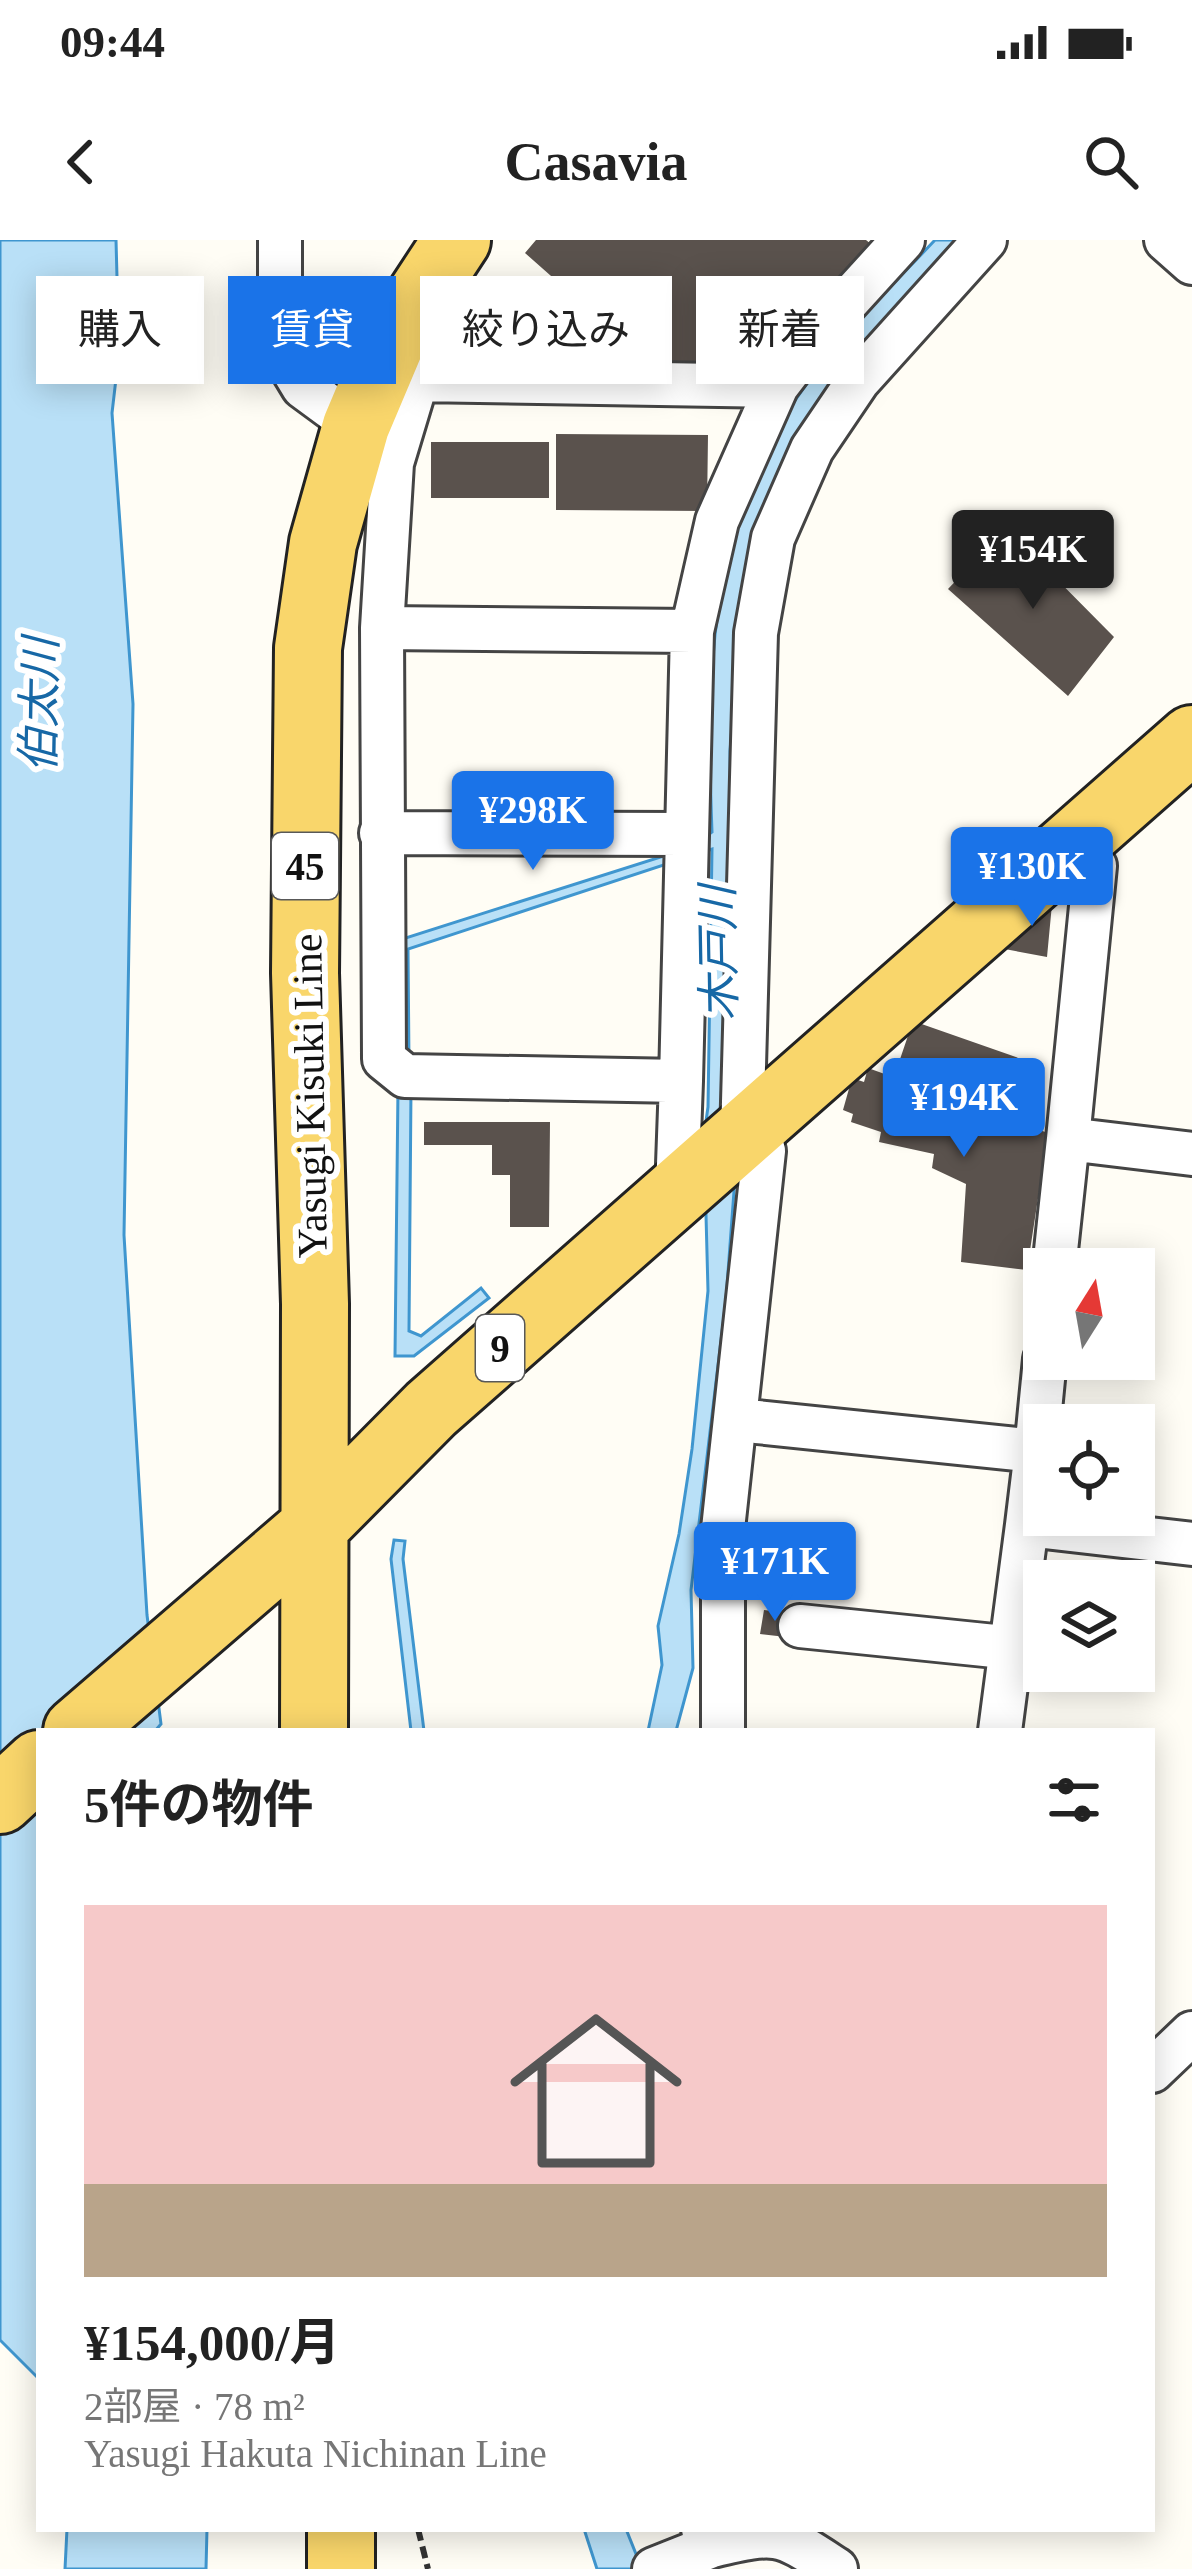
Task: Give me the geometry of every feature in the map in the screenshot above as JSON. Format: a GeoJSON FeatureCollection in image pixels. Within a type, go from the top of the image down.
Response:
{"type":"FeatureCollection","features":[{"type":"Feature","properties":{"kind":"main road","name":"Yasugi Kisuki Line"},"geometry":{"type":"LineString","coordinates":[[314,1728],[316,1525],[304,973],[305,699],[323,542],[356,426],[399,372],[394,336],[457,240]]}},
{"type":"Feature","properties":{"kind":"main road","name":"9"},"geometry":{"type":"LineString","coordinates":[[316,1525],[431,1409],[1192,739]]}},
{"type":"Feature","properties":{"kind":"main road"},"geometry":{"type":"LineString","coordinates":[[80,1728],[316,1525]]}},
{"type":"Feature","properties":{"kind":"main road"},"geometry":{"type":"LineString","coordinates":[[0,1800],[36,1767]]}},
{"type":"Feature","properties":{"kind":"main road"},"geometry":{"type":"LineString","coordinates":[[340,2532],[341,2569]]}},
{"type":"Feature","properties":{"kind":"street"},"geometry":{"type":"LineString","coordinates":[[280,240],[280,349],[303,387],[356,426]]}},
{"type":"Feature","properties":{"kind":"street"},"geometry":{"type":"LineString","coordinates":[[721,1156],[681,1081],[692,631],[717,521],[777,386],[903,240]]}},
{"type":"Feature","properties":{"kind":"street"},"geometry":{"type":"LineString","coordinates":[[721,1156],[756,633],[773,538],[812,449],[858,381],[986,240]]}},
{"type":"Feature","properties":{"kind":"street"},"geometry":{"type":"LineString","coordinates":[[1166,240],[1192,263]]}},
{"type":"Feature","properties":{"kind":"street"},"geometry":{"type":"LineString","coordinates":[[681,1081],[405,1076],[384,1059],[382,628],[399,372],[777,386]]}},
{"type":"Feature","properties":{"kind":"street"},"geometry":{"type":"LineString","coordinates":[[382,628],[692,631]]}},
{"type":"Feature","properties":{"kind":"street"},"geometry":{"type":"LineString","coordinates":[[381,833],[686,834]]}},
{"type":"Feature","properties":{"kind":"street"},"geometry":{"type":"LineString","coordinates":[[1056,1248],[1095,866],[1074,840]]}},
{"type":"Feature","properties":{"kind":"street"},"geometry":{"type":"LineString","coordinates":[[1068,1139],[1192,1154]]}},
{"type":"Feature","properties":{"kind":"street"},"geometry":{"type":"LineString","coordinates":[[721,1156],[764,1151],[723,1529],[723,1728]]}},
{"type":"Feature","properties":{"kind":"street"},"geometry":{"type":"LineString","coordinates":[[757,1422],[1023,1450]]}},
{"type":"Feature","properties":{"kind":"street"},"geometry":{"type":"LineString","coordinates":[[1001,1728],[1027,1536]]}},
{"type":"Feature","properties":{"kind":"street"},"geometry":{"type":"LineString","coordinates":[[1123,1536],[1192,1544]]}},
{"type":"Feature","properties":{"kind":"street"},"geometry":{"type":"LineString","coordinates":[[800,1626],[1014,1648]]}},
{"type":"Feature","properties":{"kind":"street"},"geometry":{"type":"LineString","coordinates":[[1155,2068],[1192,2032]]}},
{"type":"Feature","properties":{"kind":"street"},"geometry":{"type":"LineString","coordinates":[[656,2568],[708,2538],[762,2534],[784,2535],[836,2569]]}},
{"type":"Feature","properties":{"kind":"path"},"geometry":{"type":"LineString","coordinates":[[419,2532],[428,2569]]}},
{"type":"Feature","properties":{"kind":"water","name":"伯太川"},"geometry":{"type":"Polygon","coordinates":[[[0,240],[116,240],[117,276],[36,276],[36,384],[115,384],[112,413],[133,704],[124,1235],[147,1615],[161,1724],[158,1728],[36,1728],[36,2376],[0,2340],[0,240]]]}},
{"type":"Feature","properties":{"kind":"water"},"geometry":{"type":"Polygon","coordinates":[[[935,240],[967,240],[864,353],[864,316],[935,240]]]}},
{"type":"Feature","properties":{"kind":"water","name":"木戸川"},"geometry":{"type":"Polygon","coordinates":[[[807,384],[843,384],[741,617],[730,751],[732,1130],[701,1157],[708,1107],[712,849],[697,854],[697,843],[712,832],[710,718],[718,608],[744,502],[807,384]]]}},
{"type":"Feature","properties":{"kind":"water"},"geometry":{"type":"Polygon","coordinates":[[[673,853],[673,862],[408,949],[409,1063],[397,1056],[396,941],[673,853]]]}},
{"type":"Feature","properties":{"kind":"water"},"geometry":{"type":"Polygon","coordinates":[[[398,1088],[411,1088],[409,1331],[421,1336],[481,1288],[489,1298],[414,1356],[395,1356],[398,1088]]]}},
{"type":"Feature","properties":{"kind":"water"},"geometry":{"type":"Polygon","coordinates":[[[737,1151],[726,1299],[691,1590],[693,1668],[677,1728],[649,1728],[662,1665],[658,1626],[692,1449],[708,1291],[705,1177],[737,1151]]]}},
{"type":"Feature","properties":{"kind":"water"},"geometry":{"type":"Polygon","coordinates":[[[394,1540],[405,1541],[403,1559],[424,1728],[411,1728],[391,1559],[394,1540]]]}},
{"type":"Feature","properties":{"kind":"water"},"geometry":{"type":"Polygon","coordinates":[[[67,2532],[207,2532],[206,2569],[65,2569],[67,2532]]]}},
{"type":"Feature","properties":{"kind":"water"},"geometry":{"type":"Polygon","coordinates":[[[585,2532],[627,2532],[642,2569],[597,2569],[585,2532]]]}},
{"type":"Feature","properties":{"kind":"building"},"geometry":{"type":"Polygon","coordinates":[[[536,240],[866,240],[877,249],[853,276],[696,276],[696,374],[672,374],[672,276],[551,276],[525,253],[536,240]]]}},
{"type":"Feature","properties":{"kind":"building"},"geometry":{"type":"Polygon","coordinates":[[[556,434],[708,435],[707,511],[556,510],[556,434]]]}},
{"type":"Feature","properties":{"kind":"building"},"geometry":{"type":"Polygon","coordinates":[[[431,442],[549,442],[549,498],[431,498],[431,442]]]}},
{"type":"Feature","properties":{"kind":"building"},"geometry":{"type":"Polygon","coordinates":[[[1006,528],[1114,637],[1068,696],[948,589],[1006,528]]]}},
{"type":"Feature","properties":{"kind":"building"},"geometry":{"type":"Polygon","coordinates":[[[1054,883],[1047,957],[994,947],[1054,883]]]}},
{"type":"Feature","properties":{"kind":"building"},"geometry":{"type":"Polygon","coordinates":[[[913,1021],[1027,1061],[1014,1100],[967,1084],[964,1094],[896,1071],[913,1021]]]}},
{"type":"Feature","properties":{"kind":"building"},"geometry":{"type":"Polygon","coordinates":[[[868,1068],[1048,1133],[1030,1248],[1023,1248],[1023,1270],[961,1262],[966,1184],[932,1168],[934,1154],[879,1142],[881,1132],[851,1122],[853,1114],[843,1110],[852,1078],[864,1082],[868,1068]]]}},
{"type":"Feature","properties":{"kind":"building"},"geometry":{"type":"Polygon","coordinates":[[[424,1122],[550,1122],[549,1227],[510,1227],[510,1175],[492,1175],[492,1145],[424,1145],[424,1122]]]}},
{"type":"Feature","properties":{"kind":"building"},"geometry":{"type":"Polygon","coordinates":[[[764,1610],[789,1613],[786,1637],[760,1634],[764,1610]]]}}]}
